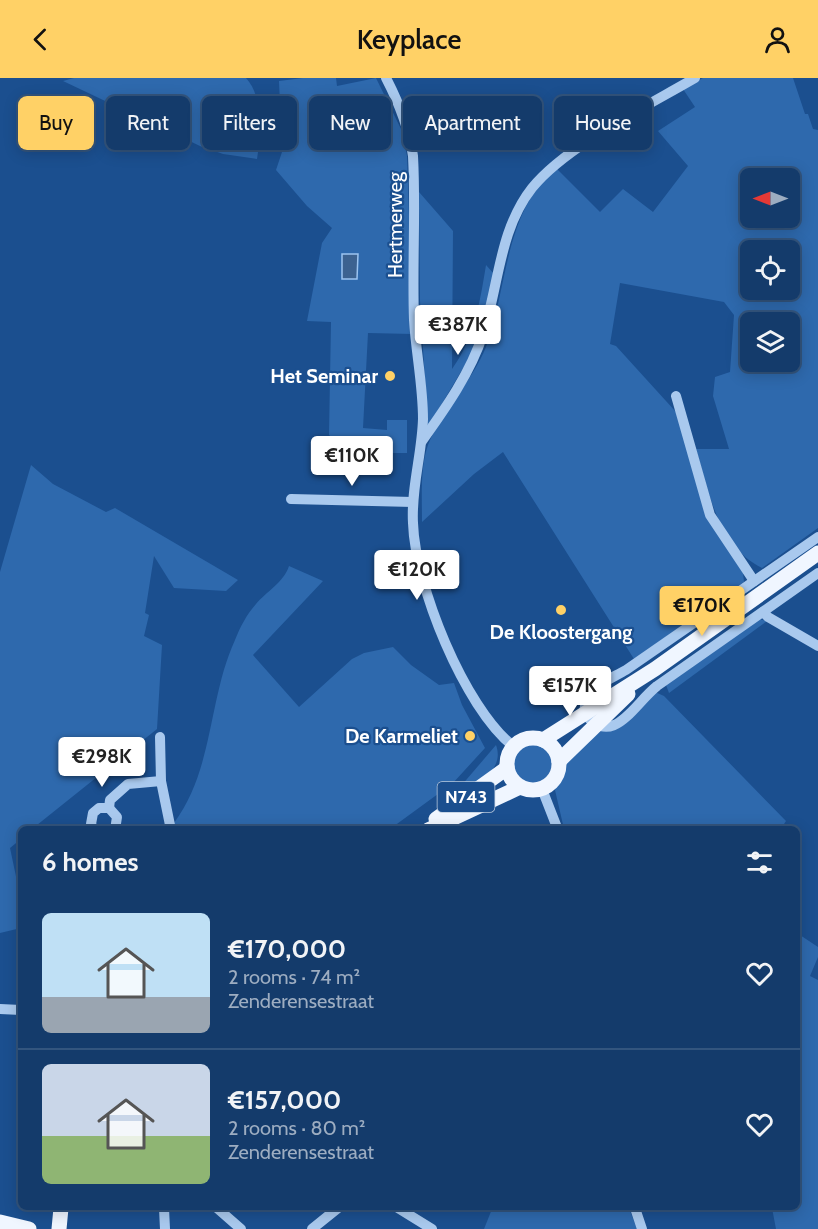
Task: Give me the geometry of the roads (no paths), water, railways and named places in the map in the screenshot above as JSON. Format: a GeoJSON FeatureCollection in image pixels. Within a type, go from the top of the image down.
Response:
{"type":"FeatureCollection","features":[{"type":"Feature","properties":{"kind":"main road"},"geometry":{"type":"LineString","coordinates":[[543,740],[655,669],[818,554]]}},
{"type":"Feature","properties":{"kind":"main road"},"geometry":{"type":"LineString","coordinates":[[542,789],[556,775],[559,761],[655,669]]}},
{"type":"Feature","properties":{"kind":"main road"},"geometry":{"type":"LineString","coordinates":[[513,746],[524,739],[543,740],[554,748],[559,761]]}},
{"type":"Feature","properties":{"kind":"main road","name":"N743"},"geometry":{"type":"LineString","coordinates":[[513,746],[507,758],[507,768],[511,779],[520,787]]}},
{"type":"Feature","properties":{"kind":"main road","name":"N743"},"geometry":{"type":"LineString","coordinates":[[430,826],[507,768]]}},
{"type":"Feature","properties":{"kind":"main road","name":"N743"},"geometry":{"type":"LineString","coordinates":[[436,826],[520,787],[542,789]]}},
{"type":"Feature","properties":{"kind":"main road"},"geometry":{"type":"LineString","coordinates":[[59,1229],[61,1210]]}},
{"type":"Feature","properties":{"kind":"main road"},"geometry":{"type":"LineString","coordinates":[[0,1222],[29,1229]]}},
{"type":"Feature","properties":{"kind":"street","name":"Hertmerweg"},"geometry":{"type":"LineString","coordinates":[[386,78],[410,136],[413,156],[414,302],[423,418],[413,502],[414,539],[420,565],[466,688],[480,711],[501,736],[513,746]]}},
{"type":"Feature","properties":{"kind":"street"},"geometry":{"type":"LineString","coordinates":[[421,442],[439,417],[479,348],[506,236],[532,188],[558,161],[695,78]]}},
{"type":"Feature","properties":{"kind":"street"},"geometry":{"type":"LineString","coordinates":[[676,396],[710,514],[754,581]]}},
{"type":"Feature","properties":{"kind":"street"},"geometry":{"type":"LineString","coordinates":[[291,500],[413,502]]}},
{"type":"Feature","properties":{"kind":"street"},"geometry":{"type":"LineString","coordinates":[[818,537],[626,670],[594,687],[588,694],[584,713],[594,726],[610,727],[622,723],[650,692],[818,573]]}},
{"type":"Feature","properties":{"kind":"street"},"geometry":{"type":"LineString","coordinates":[[763,612],[818,646]]}},
{"type":"Feature","properties":{"kind":"street"},"geometry":{"type":"LineString","coordinates":[[160,737],[161,781],[170,826]]}},
{"type":"Feature","properties":{"kind":"street"},"geometry":{"type":"LineString","coordinates":[[109,808],[110,800],[128,784],[161,781]]}},
{"type":"Feature","properties":{"kind":"street"},"geometry":{"type":"LineString","coordinates":[[542,789],[556,826]]}},
{"type":"Feature","properties":{"kind":"street"},"geometry":{"type":"LineString","coordinates":[[92,826],[93,813],[99,808],[109,808],[117,817],[116,826]]}},
{"type":"Feature","properties":{"kind":"street"},"geometry":{"type":"LineString","coordinates":[[0,1009],[18,1012]]}},
{"type":"Feature","properties":{"kind":"street"},"geometry":{"type":"LineString","coordinates":[[164,1210],[165,1229]]}},
{"type":"Feature","properties":{"kind":"street"},"geometry":{"type":"LineString","coordinates":[[219,1210],[241,1229]]}},
{"type":"Feature","properties":{"kind":"street"},"geometry":{"type":"LineString","coordinates":[[312,1229],[336,1210]]}},
{"type":"Feature","properties":{"kind":"street"},"geometry":{"type":"LineString","coordinates":[[401,1210],[432,1229]]}},
{"type":"Feature","properties":{"kind":"street"},"geometry":{"type":"LineString","coordinates":[[636,1210],[642,1229]]}},
{"type":"Feature","properties":{"kind":"place","name":"Het Seminar"},"geometry":{"type":"Point","coordinates":[390,376]}},
{"type":"Feature","properties":{"kind":"place","name":"De Kloostergang"},"geometry":{"type":"Point","coordinates":[561,610]}},
{"type":"Feature","properties":{"kind":"place","name":"De Karmeliet"},"geometry":{"type":"Point","coordinates":[470,736]}}]}
